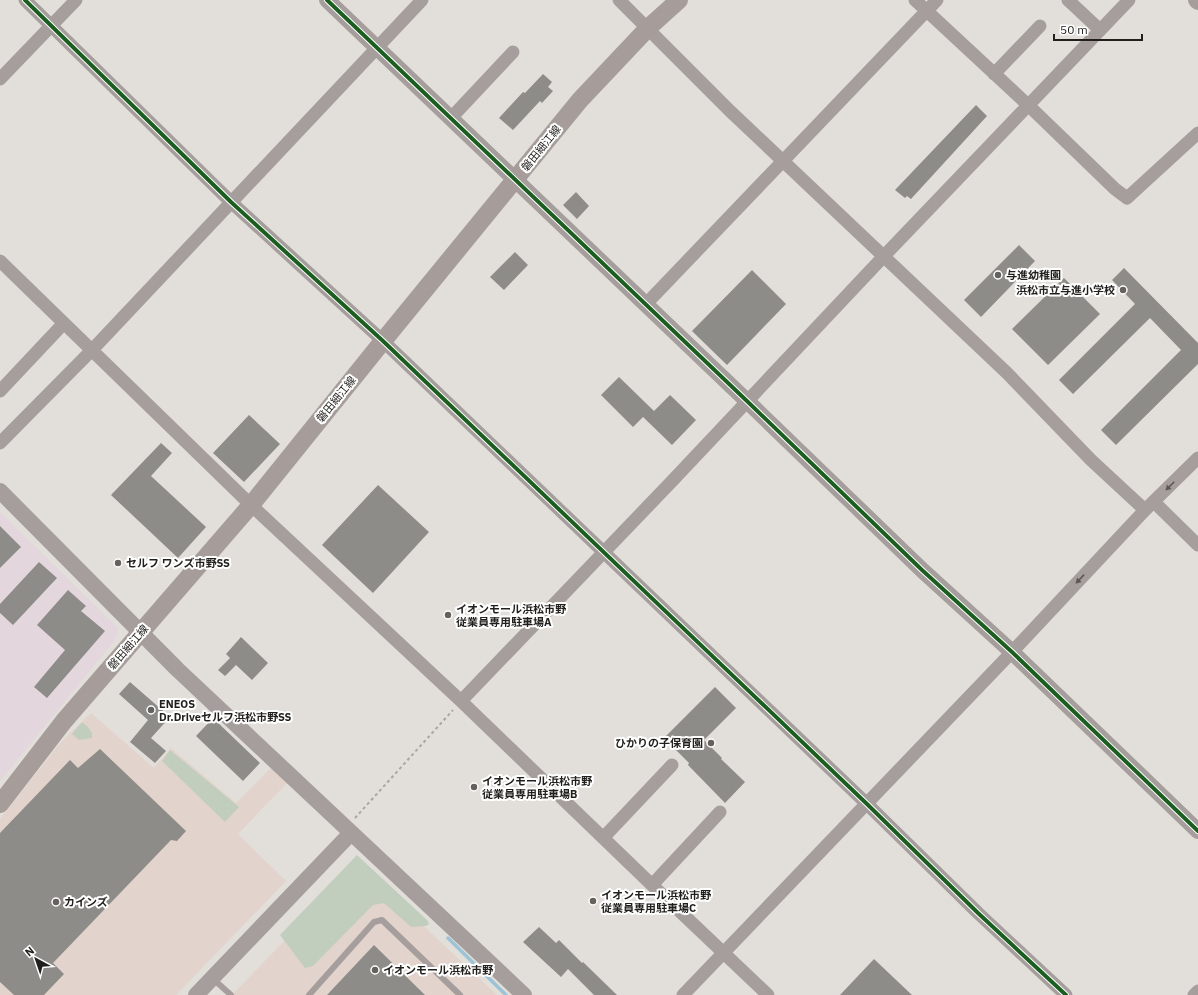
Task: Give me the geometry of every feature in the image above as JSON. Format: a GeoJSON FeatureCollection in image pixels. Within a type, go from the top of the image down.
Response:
{"type":"FeatureCollection","features":[{"type":"Feature","properties":{"kind":"main road","name":"磐田細江線"},"geometry":{"type":"LineString","coordinates":[[0,804],[64,721],[251,505],[580,100],[648,28],[679,0]]}},
{"type":"Feature","properties":{"kind":"street"},"geometry":{"type":"LineString","coordinates":[[25,0],[230,202],[383,341],[867,804],[978,913],[1066,995]]}},
{"type":"Feature","properties":{"kind":"street"},"geometry":{"type":"LineString","coordinates":[[0,80],[76,0]]}},
{"type":"Feature","properties":{"kind":"street"},"geometry":{"type":"LineString","coordinates":[[327,0],[922,570],[1012,652],[1198,830]]}},
{"type":"Feature","properties":{"kind":"street"},"geometry":{"type":"LineString","coordinates":[[0,443],[92,350],[422,0]]}},
{"type":"Feature","properties":{"kind":"street"},"geometry":{"type":"LineString","coordinates":[[619,0],[730,111],[1007,373],[1091,460],[1198,545]]}},
{"type":"Feature","properties":{"kind":"street"},"geometry":{"type":"LineString","coordinates":[[915,0],[1028,105],[1100,175],[1127,198],[1198,133]]}},
{"type":"Feature","properties":{"kind":"street"},"geometry":{"type":"LineString","coordinates":[[646,304],[936,0]]}},
{"type":"Feature","properties":{"kind":"street"},"geometry":{"type":"LineString","coordinates":[[1068,0],[1100,30]]}},
{"type":"Feature","properties":{"kind":"street"},"geometry":{"type":"LineString","coordinates":[[461,701],[748,402],[884,256],[1129,0]]}},
{"type":"Feature","properties":{"kind":"street"},"geometry":{"type":"LineString","coordinates":[[994,74],[1040,26]]}},
{"type":"Feature","properties":{"kind":"street"},"geometry":{"type":"LineString","coordinates":[[451,118],[513,52]]}},
{"type":"Feature","properties":{"kind":"street"},"geometry":{"type":"LineString","coordinates":[[0,261],[251,505],[461,701],[768,995]]}},
{"type":"Feature","properties":{"kind":"street"},"geometry":{"type":"LineString","coordinates":[[0,391],[64,323]]}},
{"type":"Feature","properties":{"kind":"street"},"geometry":{"type":"LineString","coordinates":[[683,995],[1012,652],[1149,506],[1198,458]]}},
{"type":"Feature","properties":{"kind":"street"},"geometry":{"type":"LineString","coordinates":[[0,491],[178,670],[524,995]]}},
{"type":"Feature","properties":{"kind":"street"},"geometry":{"type":"LineString","coordinates":[[603,838],[672,765]]}},
{"type":"Feature","properties":{"kind":"street"},"geometry":{"type":"LineString","coordinates":[[652,885],[720,812]]}},
{"type":"Feature","properties":{"kind":"street"},"geometry":{"type":"LineString","coordinates":[[196,995],[348,830]]}},
{"type":"Feature","properties":{"kind":"street"},"geometry":{"type":"LineString","coordinates":[[1194,995],[1198,991]]}},
{"type":"Feature","properties":{"kind":"lane"},"geometry":{"type":"LineString","coordinates":[[309,995],[374,922],[382,920],[460,995]]}},
{"type":"Feature","properties":{"kind":"lane"},"geometry":{"type":"LineString","coordinates":[[212,978],[231,995]]}},
{"type":"Feature","properties":{"kind":"path"},"geometry":{"type":"LineString","coordinates":[[348,830],[461,701]]}},
{"type":"Feature","properties":{"kind":"shaded area"},"geometry":{"type":"Polygon","coordinates":[[[0,512],[119,629],[115,640],[0,781],[0,512]]]}},
{"type":"Feature","properties":{"kind":"shaded area"},"geometry":{"type":"Polygon","coordinates":[[[91,713],[154,768],[171,748],[236,803],[271,768],[288,782],[238,834],[286,881],[176,995],[0,995],[0,819],[60,743],[91,713]]]}},
{"type":"Feature","properties":{"kind":"shaded area"},"geometry":{"type":"Polygon","coordinates":[[[358,864],[448,949],[497,995],[232,995],[358,864]]]}},
{"type":"Feature","properties":{"kind":"green space"},"geometry":{"type":"Polygon","coordinates":[[[82,722],[92,733],[92,738],[79,740],[72,734],[82,722]]]}},
{"type":"Feature","properties":{"kind":"green space"},"geometry":{"type":"Polygon","coordinates":[[[170,750],[239,807],[225,822],[162,761],[170,750]]]}},
{"type":"Feature","properties":{"kind":"green space"},"geometry":{"type":"Polygon","coordinates":[[[357,855],[428,921],[429,924],[426,926],[411,927],[384,903],[373,905],[313,966],[305,968],[280,935],[357,855]]]}},
{"type":"Feature","properties":{"kind":"building"},"geometry":{"type":"Polygon","coordinates":[[[543,74],[552,82],[548,87],[553,91],[542,103],[540,101],[513,130],[499,118],[523,92],[525,93],[543,74]]]}},
{"type":"Feature","properties":{"kind":"building"},"geometry":{"type":"Polygon","coordinates":[[[976,105],[987,116],[911,199],[907,196],[905,198],[895,190],[976,105]]]}},
{"type":"Feature","properties":{"kind":"building"},"geometry":{"type":"Polygon","coordinates":[[[576,192],[589,206],[577,219],[563,205],[576,192]]]}},
{"type":"Feature","properties":{"kind":"building"},"geometry":{"type":"Polygon","coordinates":[[[1019,245],[1035,261],[981,317],[964,300],[1019,245]]]}},
{"type":"Feature","properties":{"kind":"building"},"geometry":{"type":"Polygon","coordinates":[[[515,252],[528,265],[504,290],[490,277],[515,252]]]}},
{"type":"Feature","properties":{"kind":"building"},"geometry":{"type":"Polygon","coordinates":[[[1124,268],[1198,343],[1198,364],[1116,445],[1101,430],[1181,350],[1150,318],[1073,394],[1059,380],[1135,304],[1112,280],[1124,268]]]}},
{"type":"Feature","properties":{"kind":"building"},"geometry":{"type":"Polygon","coordinates":[[[752,270],[786,304],[727,365],[692,331],[752,270]]]}},
{"type":"Feature","properties":{"kind":"building"},"geometry":{"type":"Polygon","coordinates":[[[1064,278],[1100,314],[1048,365],[1012,329],[1064,278]]]}},
{"type":"Feature","properties":{"kind":"building"},"geometry":{"type":"Polygon","coordinates":[[[619,377],[654,411],[670,395],[696,420],[672,445],[643,417],[633,427],[601,395],[619,377]]]}},
{"type":"Feature","properties":{"kind":"building"},"geometry":{"type":"Polygon","coordinates":[[[249,415],[280,444],[244,482],[213,453],[249,415]]]}},
{"type":"Feature","properties":{"kind":"building"},"geometry":{"type":"Polygon","coordinates":[[[161,443],[172,453],[151,476],[206,527],[178,558],[111,495],[161,443]]]}},
{"type":"Feature","properties":{"kind":"building"},"geometry":{"type":"Polygon","coordinates":[[[378,485],[429,532],[373,593],[322,545],[378,485]]]}},
{"type":"Feature","properties":{"kind":"building"},"geometry":{"type":"Polygon","coordinates":[[[0,526],[21,547],[0,568],[0,526]]]}},
{"type":"Feature","properties":{"kind":"building"},"geometry":{"type":"Polygon","coordinates":[[[39,562],[57,578],[13,625],[0,613],[0,604],[39,562]]]}},
{"type":"Feature","properties":{"kind":"building"},"geometry":{"type":"Polygon","coordinates":[[[68,590],[86,606],[81,611],[105,631],[47,698],[34,687],[65,650],[37,625],[68,590]]]}},
{"type":"Feature","properties":{"kind":"building"},"geometry":{"type":"Polygon","coordinates":[[[241,637],[268,663],[252,680],[236,665],[225,676],[218,670],[230,658],[226,654],[241,637]]]}},
{"type":"Feature","properties":{"kind":"building"},"geometry":{"type":"Polygon","coordinates":[[[130,682],[170,717],[151,738],[166,751],[155,763],[130,742],[148,720],[119,694],[130,682]]]}},
{"type":"Feature","properties":{"kind":"building"},"geometry":{"type":"Polygon","coordinates":[[[715,687],[736,708],[704,740],[745,782],[725,803],[664,738],[715,687]]]}},
{"type":"Feature","properties":{"kind":"building"},"geometry":{"type":"Polygon","coordinates":[[[213,718],[260,763],[243,781],[196,736],[213,718]]]}},
{"type":"Feature","properties":{"kind":"building","name":"カインズ"},"geometry":{"type":"Polygon","coordinates":[[[100,749],[186,831],[177,841],[171,840],[53,963],[64,974],[44,995],[14,995],[0,982],[0,833],[70,760],[78,768],[100,749]]]}},
{"type":"Feature","properties":{"kind":"building"},"geometry":{"type":"Polygon","coordinates":[[[539,927],[556,943],[559,940],[617,995],[594,995],[568,969],[561,977],[523,942],[539,927]]]}},
{"type":"Feature","properties":{"kind":"building","name":"イオンモール浜松市野"},"geometry":{"type":"Polygon","coordinates":[[[374,945],[425,995],[327,995],[374,945]]]}},
{"type":"Feature","properties":{"kind":"building"},"geometry":{"type":"Polygon","coordinates":[[[874,959],[912,995],[840,995],[874,959]]]}},
{"type":"Feature","properties":{"kind":"waterway"},"geometry":{"type":"LineString","coordinates":[[448,938],[506,995]]}},
{"type":"Feature","properties":{"kind":"cycle path"},"geometry":{"type":"LineString","coordinates":[[25,0],[231,202],[383,341],[867,804],[978,913],[1066,995]]}},
{"type":"Feature","properties":{"kind":"cycle path"},"geometry":{"type":"LineString","coordinates":[[327,0],[922,570],[1012,652],[1198,831]]}},
{"type":"Feature","properties":{"kind":"place","name":"与進幼稚園"},"geometry":{"type":"Point","coordinates":[998,275]}},
{"type":"Feature","properties":{"kind":"place","name":"浜松市立与進小学校"},"geometry":{"type":"Point","coordinates":[1123,290]}},
{"type":"Feature","properties":{"kind":"place","name":"セルフ ワンズ市野SS"},"geometry":{"type":"Point","coordinates":[118,563]}},
{"type":"Feature","properties":{"kind":"place","name":"イオンモール浜松市野 従業員専用駐車場A"},"geometry":{"type":"Point","coordinates":[448,615]}},
{"type":"Feature","properties":{"kind":"place","name":"ENEOS Dr.Driveセルフ浜松市野SS"},"geometry":{"type":"Point","coordinates":[151,710]}},
{"type":"Feature","properties":{"kind":"place","name":"ひかりの子保育園"},"geometry":{"type":"Point","coordinates":[711,743]}},
{"type":"Feature","properties":{"kind":"place","name":"イオンモール浜松市野 従業員専用駐車場B"},"geometry":{"type":"Point","coordinates":[474,787]}},
{"type":"Feature","properties":{"kind":"place","name":"イオンモール浜松市野 従業員専用駐車場C"},"geometry":{"type":"Point","coordinates":[593,901]}},
{"type":"Feature","properties":{"kind":"place","name":"カインズ"},"geometry":{"type":"Point","coordinates":[56,902]}},
{"type":"Feature","properties":{"kind":"place","name":"イオンモール浜松市野"},"geometry":{"type":"Point","coordinates":[375,970]}}]}
